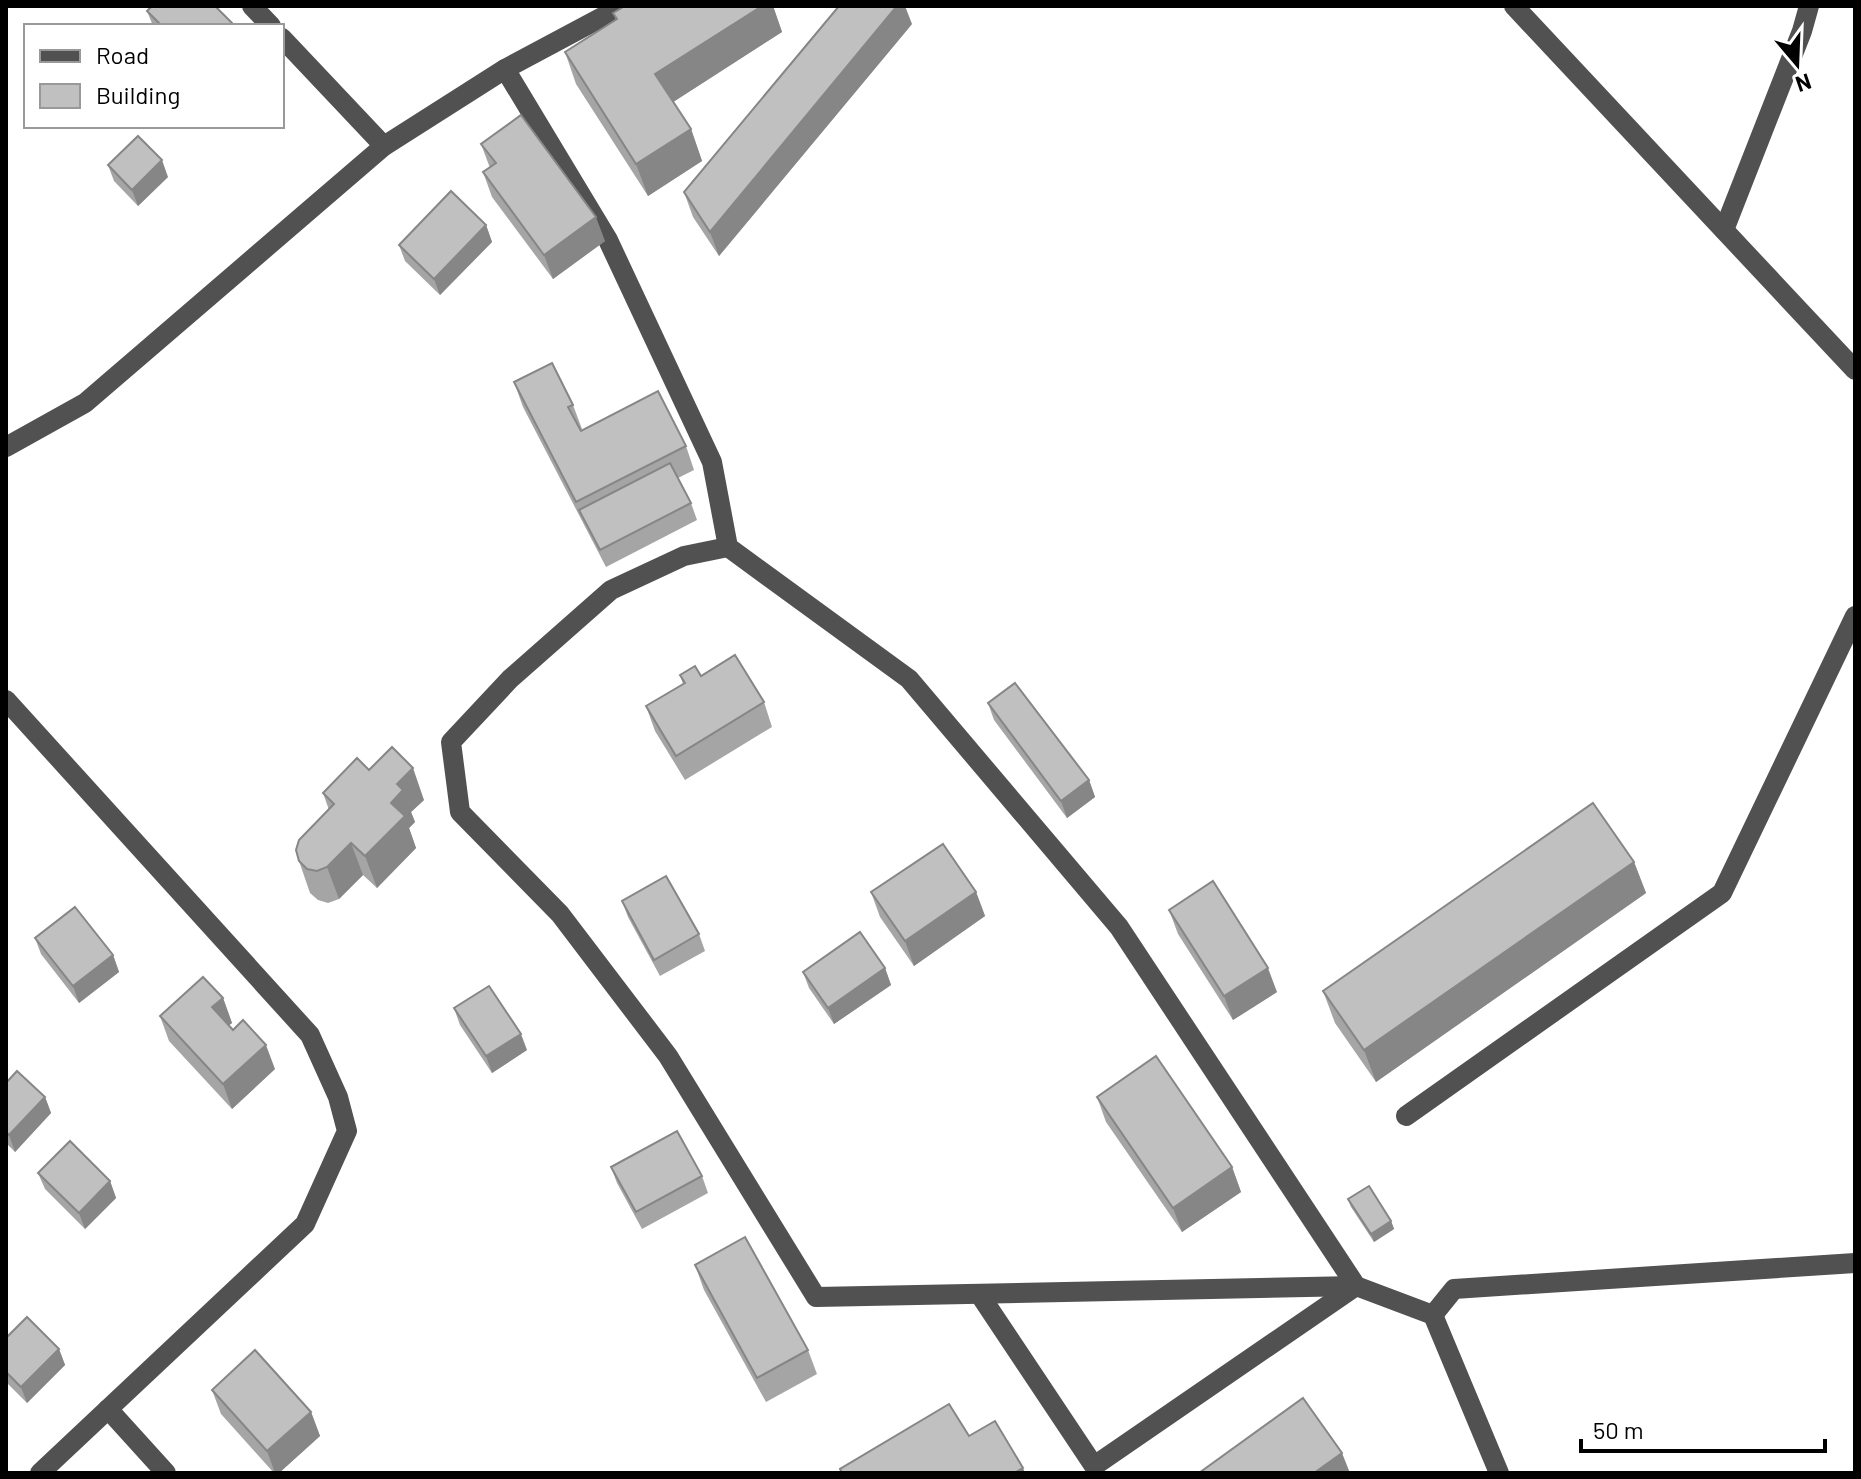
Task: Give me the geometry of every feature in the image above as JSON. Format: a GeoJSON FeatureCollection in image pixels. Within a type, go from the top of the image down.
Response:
{"type":"FeatureCollection","features":[{"type":"Feature","properties":{"kind":"street"},"geometry":{"type":"LineString","coordinates":[[252,6],[269,24]]}},
{"type":"Feature","properties":{"kind":"street"},"geometry":{"type":"LineString","coordinates":[[6,447],[85,403],[384,146],[505,69],[623,6]]}},
{"type":"Feature","properties":{"kind":"street"},"geometry":{"type":"LineString","coordinates":[[1514,6],[1855,370]]}},
{"type":"Feature","properties":{"kind":"street"},"geometry":{"type":"LineString","coordinates":[[1724,230],[1809,6]]}},
{"type":"Feature","properties":{"kind":"street"},"geometry":{"type":"LineString","coordinates":[[284,40],[384,146]]}},
{"type":"Feature","properties":{"kind":"street"},"geometry":{"type":"LineString","coordinates":[[505,69],[608,240],[712,462],[728,547],[909,679],[1119,927],[1356,1286]]}},
{"type":"Feature","properties":{"kind":"street"},"geometry":{"type":"LineString","coordinates":[[728,547],[684,556],[611,590],[510,679],[451,742],[460,812],[560,914],[668,1056],[816,1297],[1356,1286],[1433,1315],[1499,1473]]}},
{"type":"Feature","properties":{"kind":"street"},"geometry":{"type":"LineString","coordinates":[[1406,1116],[1722,893],[1855,616]]}},
{"type":"Feature","properties":{"kind":"street"},"geometry":{"type":"LineString","coordinates":[[6,700],[310,1035],[338,1097],[347,1131],[305,1224],[40,1473]]}},
{"type":"Feature","properties":{"kind":"street"},"geometry":{"type":"LineString","coordinates":[[1433,1315],[1454,1289],[1855,1263]]}},
{"type":"Feature","properties":{"kind":"street"},"geometry":{"type":"LineString","coordinates":[[980,1295],[1094,1466],[1356,1286]]}},
{"type":"Feature","properties":{"kind":"street"},"geometry":{"type":"LineString","coordinates":[[108,1409],[166,1473]]}},
{"type":"Feature","properties":{"kind":"building"},"geometry":{"type":"Polygon","coordinates":[[[152,6],[215,6],[233,24],[160,24],[147,11],[152,6]]]}},
{"type":"Feature","properties":{"kind":"building"},"geometry":{"type":"Polygon","coordinates":[[[625,6],[762,6],[655,74],[691,129],[636,164],[565,52],[617,19],[613,13],[625,6]]]}},
{"type":"Feature","properties":{"kind":"building"},"geometry":{"type":"Polygon","coordinates":[[[839,6],[897,6],[710,232],[684,192],[839,6]]]}},
{"type":"Feature","properties":{"kind":"building"},"geometry":{"type":"Polygon","coordinates":[[[521,115],[596,217],[544,255],[483,172],[496,163],[481,144],[521,115]]]}},
{"type":"Feature","properties":{"kind":"building"},"geometry":{"type":"Polygon","coordinates":[[[138,136],[162,160],[132,190],[108,165],[138,136]]]}},
{"type":"Feature","properties":{"kind":"building"},"geometry":{"type":"Polygon","coordinates":[[[451,191],[486,225],[434,279],[399,245],[451,191]]]}},
{"type":"Feature","properties":{"kind":"building"},"geometry":{"type":"Polygon","coordinates":[[[552,363],[573,405],[568,407],[581,431],[658,391],[686,446],[576,502],[514,382],[552,363]]]}},
{"type":"Feature","properties":{"kind":"building"},"geometry":{"type":"Polygon","coordinates":[[[670,463],[691,503],[600,550],[579,510],[670,463]]]}},
{"type":"Feature","properties":{"kind":"building"},"geometry":{"type":"Polygon","coordinates":[[[735,655],[764,702],[676,756],[646,706],[685,683],[680,675],[695,666],[701,676],[735,655]]]}},
{"type":"Feature","properties":{"kind":"building"},"geometry":{"type":"Polygon","coordinates":[[[1015,683],[1089,780],[1061,801],[988,703],[1015,683]]]}},
{"type":"Feature","properties":{"kind":"building"},"geometry":{"type":"Polygon","coordinates":[[[392,747],[413,768],[397,784],[403,790],[391,803],[405,816],[365,856],[351,843],[327,867],[317,871],[307,869],[299,861],[296,850],[299,840],[334,804],[323,793],[357,758],[369,770],[392,747]]]}},
{"type":"Feature","properties":{"kind":"building"},"geometry":{"type":"Polygon","coordinates":[[[1593,803],[1634,862],[1364,1050],[1323,991],[1593,803]]]}},
{"type":"Feature","properties":{"kind":"building"},"geometry":{"type":"Polygon","coordinates":[[[943,844],[976,892],[905,941],[871,892],[943,844]]]}},
{"type":"Feature","properties":{"kind":"building"},"geometry":{"type":"Polygon","coordinates":[[[666,876],[699,934],[654,960],[622,901],[666,876]]]}},
{"type":"Feature","properties":{"kind":"building"},"geometry":{"type":"Polygon","coordinates":[[[1213,881],[1268,968],[1224,996],[1169,910],[1213,881]]]}},
{"type":"Feature","properties":{"kind":"building"},"geometry":{"type":"Polygon","coordinates":[[[75,907],[113,955],[73,986],[35,938],[75,907]]]}},
{"type":"Feature","properties":{"kind":"building"},"geometry":{"type":"Polygon","coordinates":[[[860,932],[885,968],[828,1008],[803,972],[860,932]]]}},
{"type":"Feature","properties":{"kind":"building"},"geometry":{"type":"Polygon","coordinates":[[[203,977],[223,998],[212,1007],[233,1030],[243,1020],[266,1045],[223,1084],[160,1016],[203,977]]]}},
{"type":"Feature","properties":{"kind":"building"},"geometry":{"type":"Polygon","coordinates":[[[489,986],[521,1034],[486,1056],[454,1008],[489,986]]]}},
{"type":"Feature","properties":{"kind":"building"},"geometry":{"type":"Polygon","coordinates":[[[1156,1056],[1232,1167],[1173,1208],[1097,1097],[1156,1056]]]}},
{"type":"Feature","properties":{"kind":"building"},"geometry":{"type":"Polygon","coordinates":[[[17,1071],[45,1097],[9,1135],[6,1132],[6,1083],[17,1071]]]}},
{"type":"Feature","properties":{"kind":"building"},"geometry":{"type":"Polygon","coordinates":[[[677,1131],[702,1176],[636,1212],[611,1167],[677,1131]]]}},
{"type":"Feature","properties":{"kind":"building"},"geometry":{"type":"Polygon","coordinates":[[[70,1141],[110,1181],[79,1213],[38,1173],[70,1141]]]}},
{"type":"Feature","properties":{"kind":"building"},"geometry":{"type":"Polygon","coordinates":[[[1369,1186],[1391,1221],[1371,1234],[1348,1199],[1369,1186]]]}},
{"type":"Feature","properties":{"kind":"building"},"geometry":{"type":"Polygon","coordinates":[[[745,1237],[808,1350],[757,1378],[695,1265],[745,1237]]]}},
{"type":"Feature","properties":{"kind":"building"},"geometry":{"type":"Polygon","coordinates":[[[27,1317],[59,1349],[21,1387],[6,1372],[6,1338],[27,1317]]]}},
{"type":"Feature","properties":{"kind":"building"},"geometry":{"type":"Polygon","coordinates":[[[255,1350],[311,1412],[267,1451],[212,1390],[255,1350]]]}},
{"type":"Feature","properties":{"kind":"building"},"geometry":{"type":"Polygon","coordinates":[[[1303,1398],[1342,1453],[1314,1473],[1199,1473],[1303,1398]]]}},
{"type":"Feature","properties":{"kind":"building"},"geometry":{"type":"Polygon","coordinates":[[[949,1404],[969,1436],[995,1421],[1023,1468],[1014,1473],[842,1473],[840,1469],[949,1404]]]}}]}
